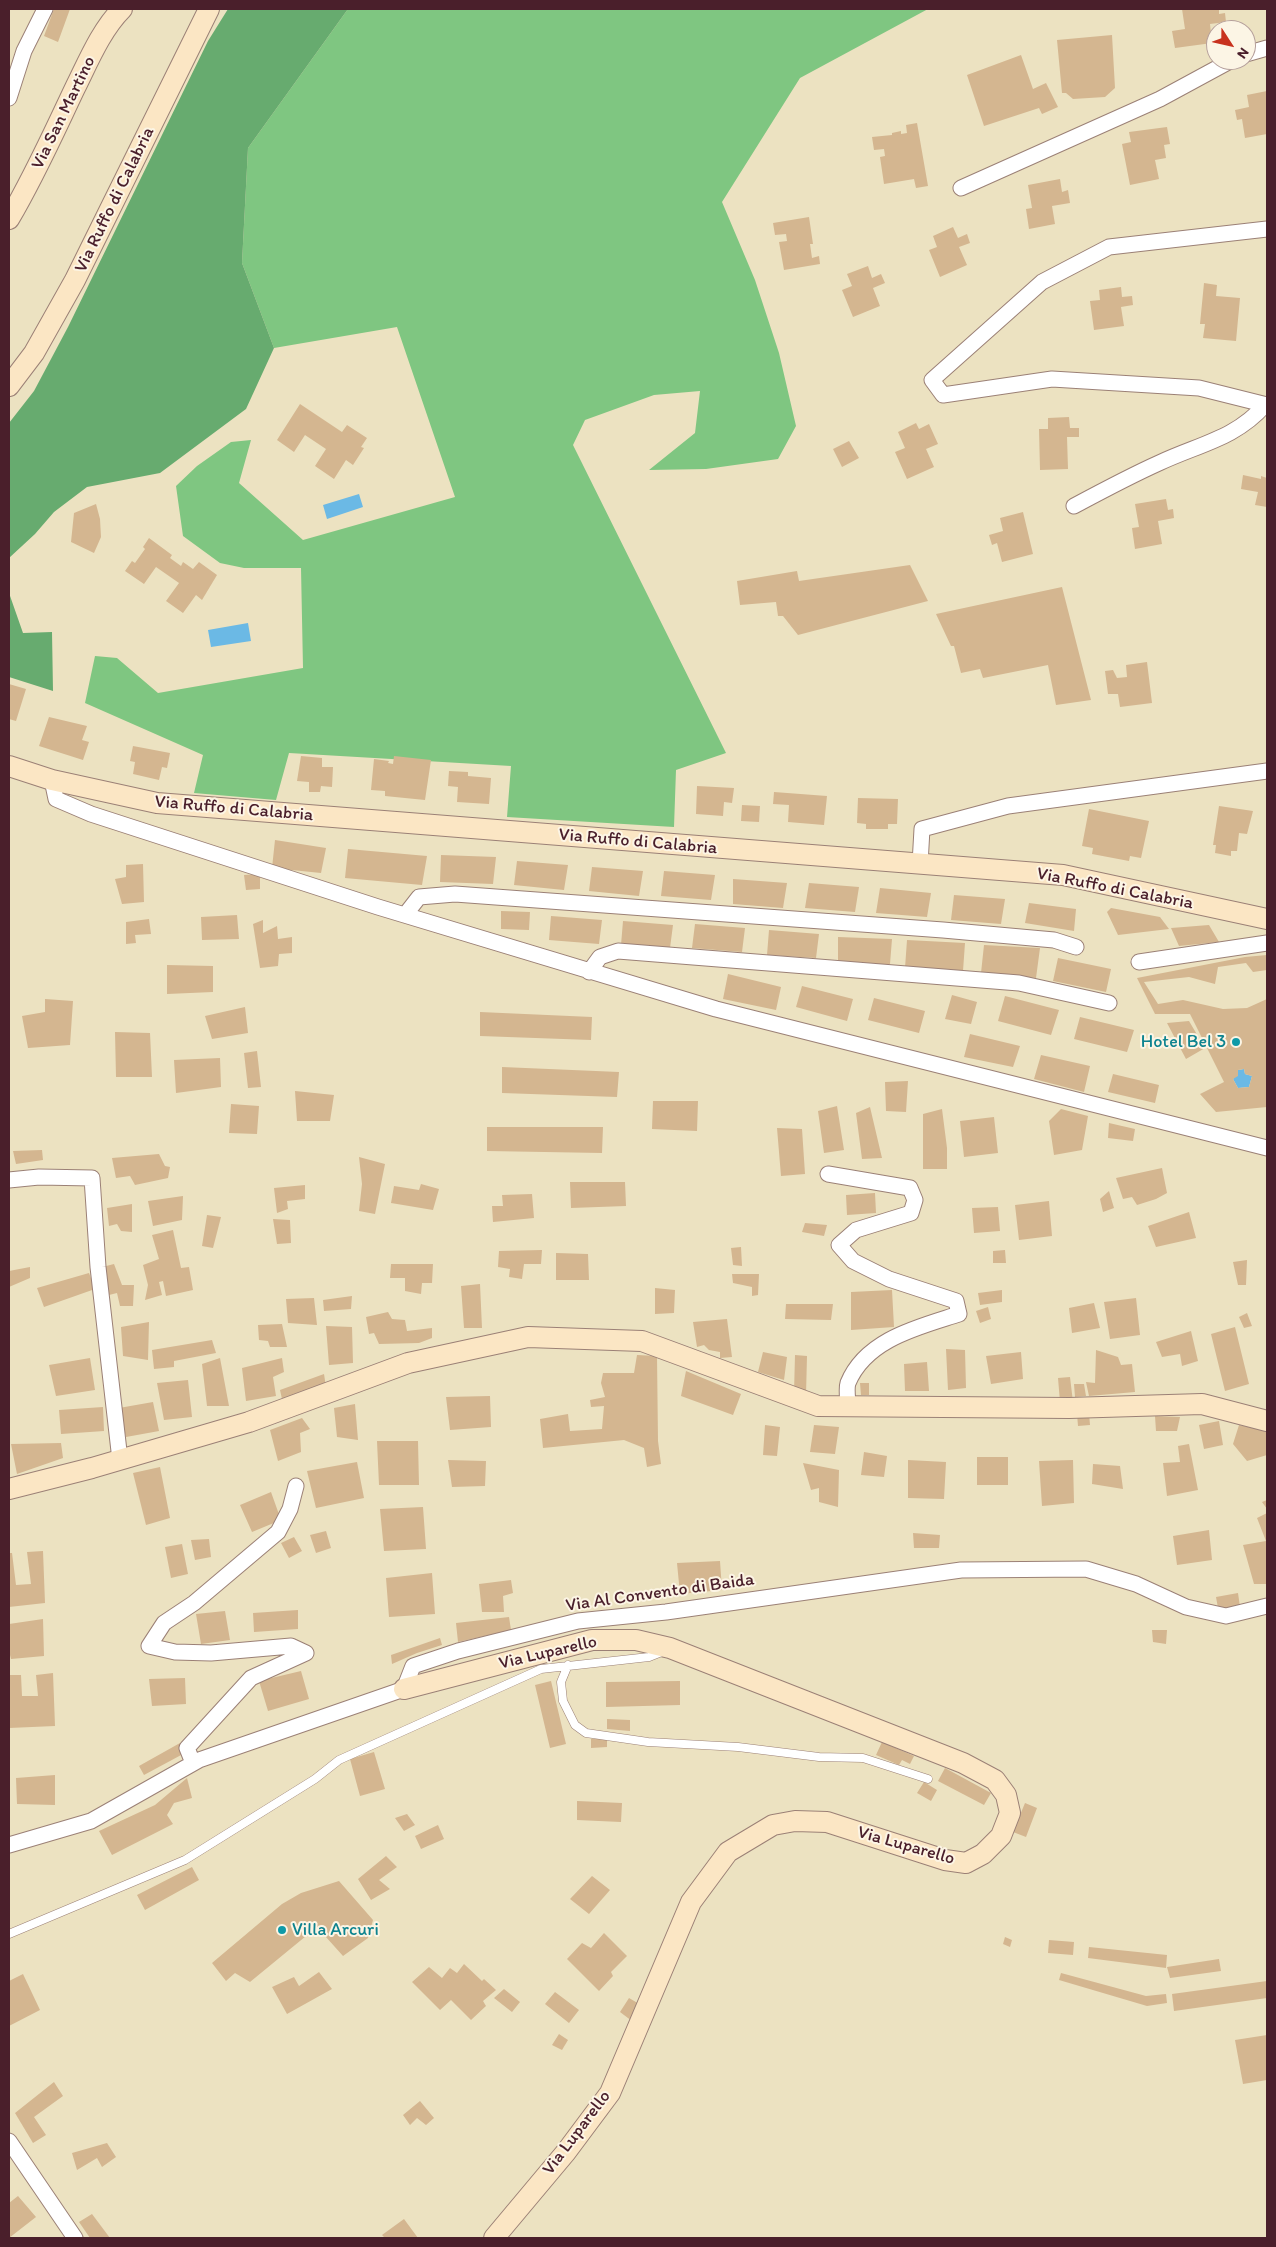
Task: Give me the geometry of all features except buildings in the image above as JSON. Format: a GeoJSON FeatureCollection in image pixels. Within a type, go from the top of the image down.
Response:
{"type":"FeatureCollection","features":[{"type":"Feature","properties":{"kind":"street"},"geometry":{"type":"LineString","coordinates":[[9,98],[24,51],[45,9]]}},
{"type":"Feature","properties":{"kind":"street","name":"Via San Martino"},"geometry":{"type":"LineString","coordinates":[[9,219],[25,192],[84,71],[113,18],[122,9]]}},
{"type":"Feature","properties":{"kind":"street","name":"Via Ruffo di Calabria"},"geometry":{"type":"LineString","coordinates":[[9,386],[34,353],[76,280],[209,9]]}},
{"type":"Feature","properties":{"kind":"street"},"geometry":{"type":"LineString","coordinates":[[961,188],[1160,99],[1214,70]]}},
{"type":"Feature","properties":{"kind":"street"},"geometry":{"type":"LineString","coordinates":[[1074,506],[1160,462],[1236,431],[1252,420],[1266,405],[1199,388],[1052,379],[943,395],[932,380],[1042,282],[1109,247],[1267,229]]}},
{"type":"Feature","properties":{"kind":"street","name":"Via Ruffo di Calabria"},"geometry":{"type":"LineString","coordinates":[[9,766],[52,780],[157,803],[1063,875],[1267,919]]}},
{"type":"Feature","properties":{"kind":"street"},"geometry":{"type":"LineString","coordinates":[[920,864],[922,829],[1008,806],[1265,774]]}},
{"type":"Feature","properties":{"kind":"street"},"geometry":{"type":"LineString","coordinates":[[52,780],[56,799],[91,814],[589,972],[716,1009],[1267,1148]]}},
{"type":"Feature","properties":{"kind":"street"},"geometry":{"type":"LineString","coordinates":[[405,915],[419,897],[455,894],[943,930],[1054,940],[1076,947]]}},
{"type":"Feature","properties":{"kind":"street"},"geometry":{"type":"LineString","coordinates":[[1139,962],[1267,943]]}},
{"type":"Feature","properties":{"kind":"street"},"geometry":{"type":"LineString","coordinates":[[589,972],[600,957],[618,951],[1019,983],[1109,1003]]}},
{"type":"Feature","properties":{"kind":"street"},"geometry":{"type":"LineString","coordinates":[[828,1174],[910,1188],[915,1200],[910,1213],[856,1230],[839,1245],[853,1261],[890,1279],[956,1301],[959,1314],[898,1335],[868,1353],[848,1384],[848,1406]]}},
{"type":"Feature","properties":{"kind":"street"},"geometry":{"type":"LineString","coordinates":[[9,1180],[40,1177],[92,1178],[98,1267],[120,1460]]}},
{"type":"Feature","properties":{"kind":"street"},"geometry":{"type":"LineString","coordinates":[[9,1489],[120,1460],[249,1422],[408,1363],[528,1337],[642,1341],[818,1406],[1069,1408],[1202,1404],[1267,1421]]}},
{"type":"Feature","properties":{"kind":"street"},"geometry":{"type":"LineString","coordinates":[[192,1763],[187,1748],[251,1678],[306,1653],[291,1646],[210,1653],[175,1652],[148,1646],[164,1623],[194,1604],[278,1532],[290,1509],[296,1486]]}},
{"type":"Feature","properties":{"kind":"street","name":"Via Al Convento di Baida"},"geometry":{"type":"LineString","coordinates":[[404,1689],[413,1666],[458,1651],[578,1621],[666,1612],[961,1570],[1086,1569],[1136,1584],[1186,1607],[1226,1616],[1267,1606]]}},
{"type":"Feature","properties":{"kind":"street","name":"Via Luparello"},"geometry":{"type":"LineString","coordinates":[[404,1689],[592,1640],[636,1640],[670,1648],[963,1763],[995,1780],[1006,1794],[1010,1813],[1001,1836],[983,1854],[966,1863],[944,1860],[827,1822],[795,1821],[773,1825],[728,1852],[691,1902],[610,2092],[566,2152],[494,2238]]}},
{"type":"Feature","properties":{"kind":"street"},"geometry":{"type":"LineString","coordinates":[[9,1845],[91,1821],[192,1763],[404,1689]]}},
{"type":"Feature","properties":{"kind":"street"},"geometry":{"type":"LineString","coordinates":[[9,2141],[76,2238]]}},
{"type":"Feature","properties":{"kind":"lane"},"geometry":{"type":"LineString","coordinates":[[9,1934],[185,1860],[315,1779],[339,1760],[541,1669],[649,1658],[670,1648]]}},
{"type":"Feature","properties":{"kind":"lane"},"geometry":{"type":"LineString","coordinates":[[568,1665],[561,1682],[563,1701],[575,1725],[586,1733],[648,1742],[738,1747],[819,1757],[863,1758],[928,1779]]}},
{"type":"Feature","properties":{"kind":"green space"},"geometry":{"type":"Polygon","coordinates":[[[228,9],[348,9],[248,148],[242,263],[274,348],[246,409],[160,473],[87,487],[54,512],[35,534],[9,558],[9,423],[34,391],[68,327],[208,41],[228,9]]]}},
{"type":"Feature","properties":{"kind":"green space"},"geometry":{"type":"Polygon","coordinates":[[[348,9],[928,9],[800,78],[722,202],[755,280],[779,353],[796,426],[778,459],[706,469],[649,470],[695,433],[700,391],[654,395],[585,420],[573,445],[726,753],[676,770],[674,827],[507,817],[511,766],[289,753],[276,800],[194,793],[203,755],[85,703],[95,656],[117,658],[158,693],[303,668],[301,568],[244,568],[220,563],[183,536],[176,486],[197,466],[231,442],[251,440],[239,483],[303,540],[455,497],[397,327],[274,348],[242,263],[248,148],[348,9]]]}},
{"type":"Feature","properties":{"kind":"green space"},"geometry":{"type":"Polygon","coordinates":[[[9,593],[23,633],[52,632],[53,691],[9,677],[9,593]]]}},
{"type":"Feature","properties":{"kind":"water"},"geometry":{"type":"Polygon","coordinates":[[[359,494],[363,507],[327,519],[323,505],[359,494]]]}},
{"type":"Feature","properties":{"kind":"water"},"geometry":{"type":"Polygon","coordinates":[[[248,623],[251,641],[211,647],[208,630],[248,623]]]}},
{"type":"Feature","properties":{"kind":"water"},"geometry":{"type":"Polygon","coordinates":[[[1244,1069],[1245,1074],[1252,1076],[1249,1087],[1238,1088],[1233,1079],[1238,1070],[1244,1069]]]}},
{"type":"Feature","properties":{"kind":"place","name":"Hotel Bel 3"},"geometry":{"type":"Point","coordinates":[1236,1042]}},
{"type":"Feature","properties":{"kind":"place","name":"Villa Arcuri"},"geometry":{"type":"Point","coordinates":[282,1930]}}]}
